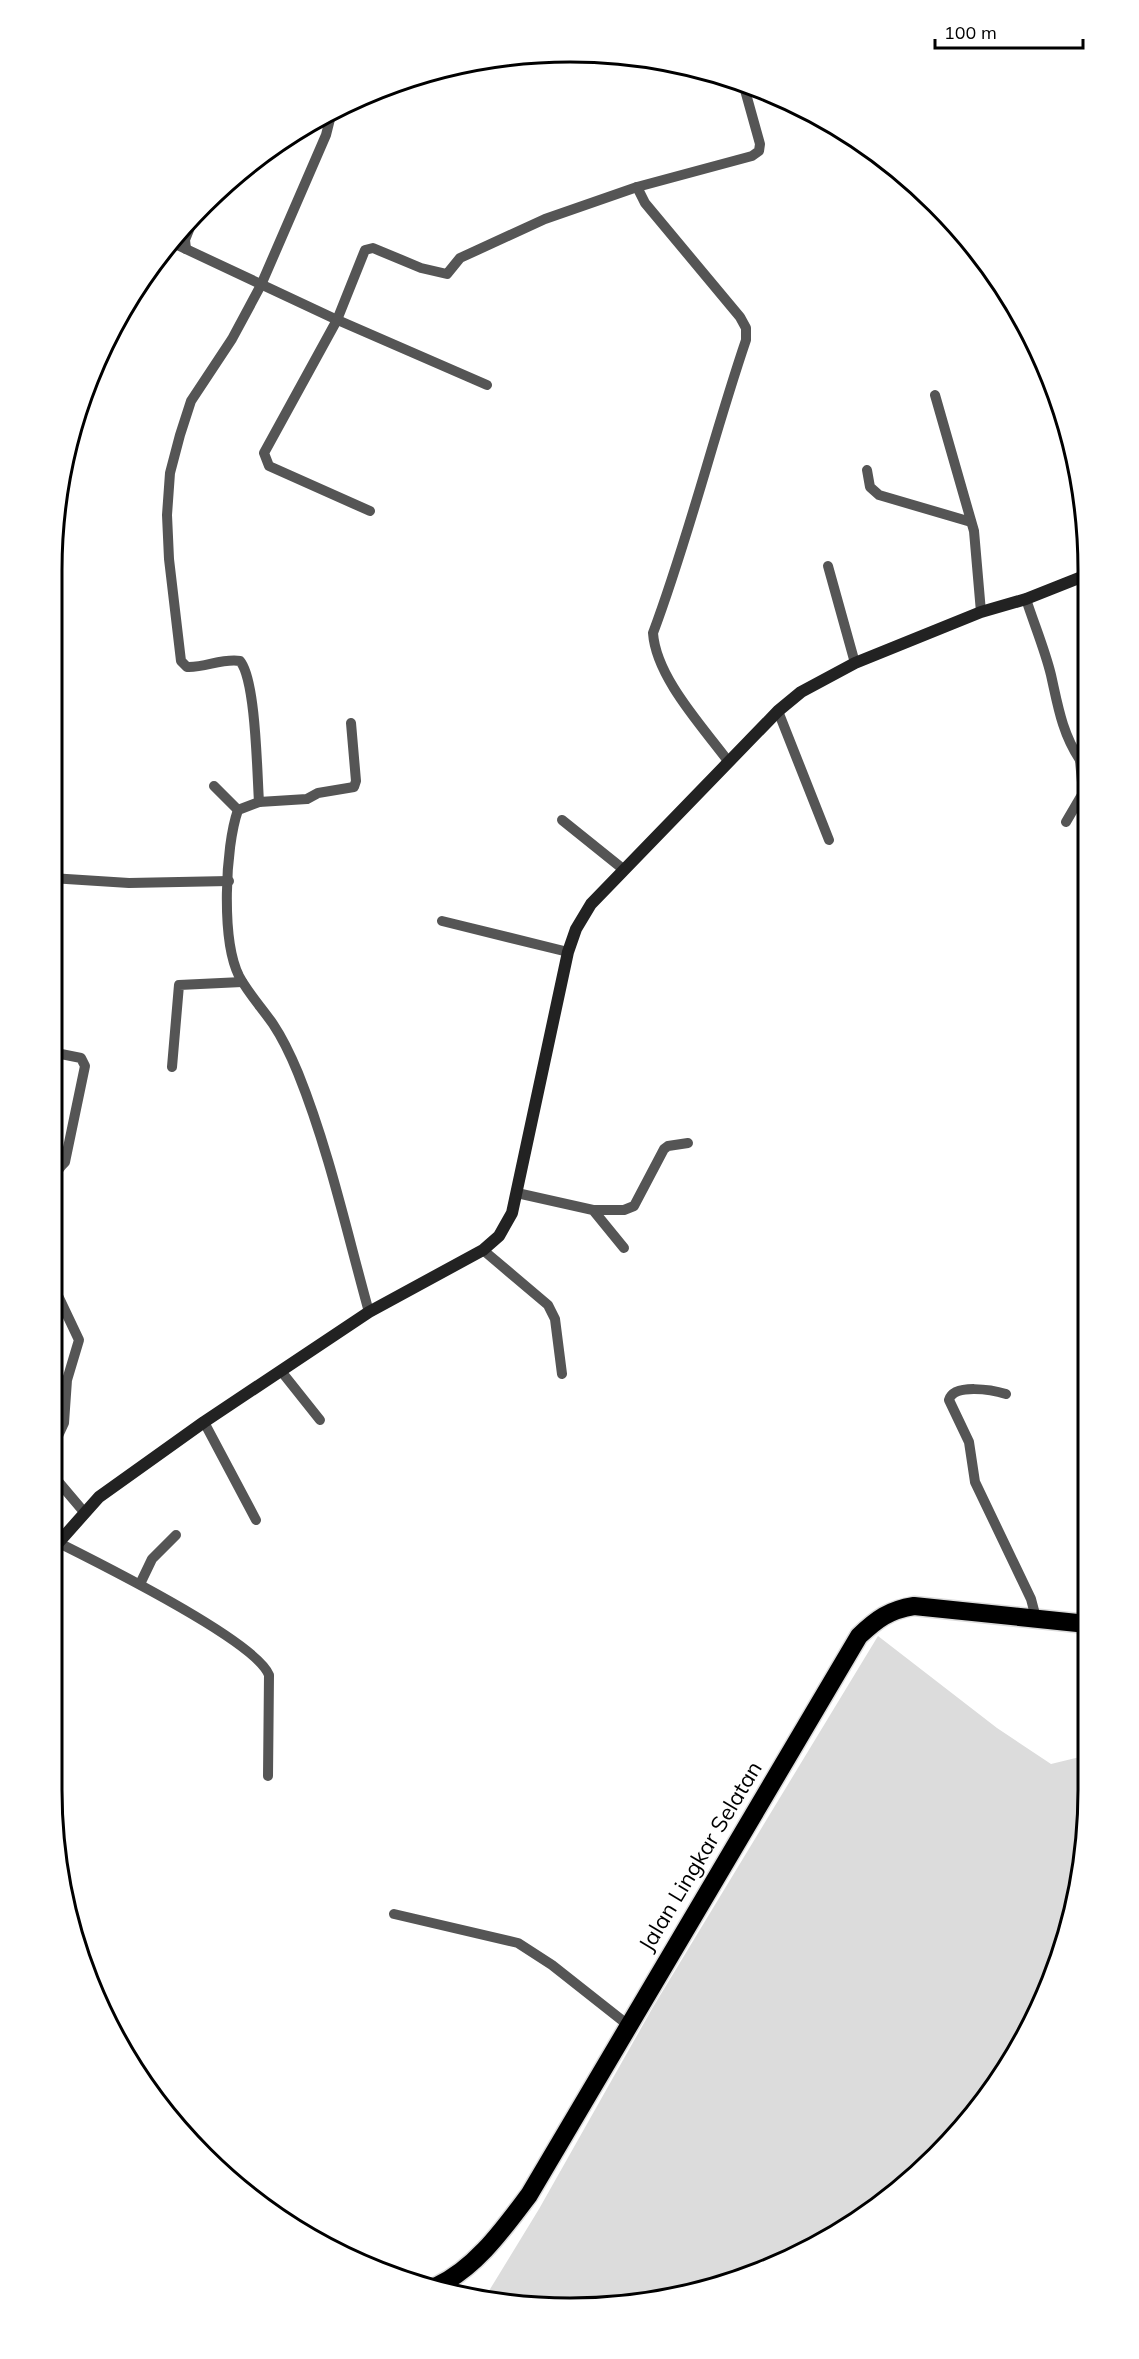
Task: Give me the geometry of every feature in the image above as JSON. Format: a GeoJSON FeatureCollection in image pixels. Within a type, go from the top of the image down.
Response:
{"type":"FeatureCollection","features":[{"type":"Feature","properties":{"kind":"highway","name":"Jalan Lingkar Selatan"},"geometry":{"type":"LineString","coordinates":[[444,2281],[461,2270],[497,2237],[529,2195],[859,1636],[879,1617],[895,1609],[914,1606],[1078,1623]]}},
{"type":"Feature","properties":{"kind":"street"},"geometry":{"type":"LineString","coordinates":[[370,511],[269,466],[264,458],[266,447],[337,320],[368,247],[421,268],[447,274],[460,258],[545,219],[637,187],[752,156],[759,151],[760,144],[746,93]]}},
{"type":"Feature","properties":{"kind":"street"},"geometry":{"type":"LineString","coordinates":[[259,802],[245,667],[240,661],[231,660],[196,667],[187,667],[181,661],[169,559],[167,515],[170,473],[191,401],[232,339],[261,285],[326,135],[329,123]]}},
{"type":"Feature","properties":{"kind":"street"},"geometry":{"type":"LineString","coordinates":[[637,187],[645,203],[740,317],[746,328],[746,340],[720,418],[683,551],[653,633],[654,647],[660,662],[688,708],[728,761]]}},
{"type":"Feature","properties":{"kind":"street"},"geometry":{"type":"LineString","coordinates":[[186,237],[186,249]]}},
{"type":"Feature","properties":{"kind":"street"},"geometry":{"type":"LineString","coordinates":[[179,246],[337,320],[487,384]]}},
{"type":"Feature","properties":{"kind":"street"},"geometry":{"type":"LineString","coordinates":[[935,395],[976,538],[981,612]]}},
{"type":"Feature","properties":{"kind":"street"},"geometry":{"type":"LineString","coordinates":[[867,470],[870,487],[879,495],[970,522]]}},
{"type":"Feature","properties":{"kind":"street"},"geometry":{"type":"LineString","coordinates":[[828,566],[855,663]]}},
{"type":"Feature","properties":{"kind":"street"},"geometry":{"type":"LineString","coordinates":[[62,1539],[99,1497],[204,1422],[369,1312],[483,1250],[507,1226],[517,1192],[568,952],[582,918],[623,869],[778,711],[801,692],[855,663],[981,612],[1026,599],[1078,578]]}},
{"type":"Feature","properties":{"kind":"street"},"geometry":{"type":"LineString","coordinates":[[1026,599],[1051,675],[1060,720],[1078,752]]}},
{"type":"Feature","properties":{"kind":"street"},"geometry":{"type":"LineString","coordinates":[[778,711],[829,840]]}},
{"type":"Feature","properties":{"kind":"street"},"geometry":{"type":"LineString","coordinates":[[238,810],[259,802],[307,799],[318,793],[354,787],[356,780],[351,723]]}},
{"type":"Feature","properties":{"kind":"street"},"geometry":{"type":"LineString","coordinates":[[214,786],[238,810]]}},
{"type":"Feature","properties":{"kind":"street"},"geometry":{"type":"LineString","coordinates":[[1066,822],[1078,802]]}},
{"type":"Feature","properties":{"kind":"street"},"geometry":{"type":"LineString","coordinates":[[238,810],[232,832],[227,917],[231,949],[242,982],[273,1025],[298,1073],[329,1164],[369,1312]]}},
{"type":"Feature","properties":{"kind":"street"},"geometry":{"type":"LineString","coordinates":[[562,820],[623,869]]}},
{"type":"Feature","properties":{"kind":"street"},"geometry":{"type":"LineString","coordinates":[[62,878],[129,883],[229,881]]}},
{"type":"Feature","properties":{"kind":"street"},"geometry":{"type":"LineString","coordinates":[[442,921],[568,952]]}},
{"type":"Feature","properties":{"kind":"street"},"geometry":{"type":"LineString","coordinates":[[172,1067],[179,984],[242,982]]}},
{"type":"Feature","properties":{"kind":"street"},"geometry":{"type":"LineString","coordinates":[[62,1054],[81,1058],[85,1066],[65,1162],[62,1165]]}},
{"type":"Feature","properties":{"kind":"street"},"geometry":{"type":"LineString","coordinates":[[517,1192],[593,1210],[624,1210],[634,1206],[664,1149],[668,1146],[688,1143]]}},
{"type":"Feature","properties":{"kind":"street"},"geometry":{"type":"LineString","coordinates":[[593,1210],[624,1248]]}},
{"type":"Feature","properties":{"kind":"street"},"geometry":{"type":"LineString","coordinates":[[483,1250],[548,1305],[555,1319],[562,1374]]}},
{"type":"Feature","properties":{"kind":"street"},"geometry":{"type":"LineString","coordinates":[[62,1303],[80,1340],[67,1380],[62,1427]]}},
{"type":"Feature","properties":{"kind":"street"},"geometry":{"type":"LineString","coordinates":[[281,1371],[320,1420]]}},
{"type":"Feature","properties":{"kind":"street"},"geometry":{"type":"LineString","coordinates":[[1006,1394],[983,1388],[954,1394],[949,1400],[969,1442],[975,1482],[1031,1599],[1036,1618]]}},
{"type":"Feature","properties":{"kind":"street"},"geometry":{"type":"LineString","coordinates":[[204,1422],[256,1520]]}},
{"type":"Feature","properties":{"kind":"street"},"geometry":{"type":"LineString","coordinates":[[62,1486],[84,1512]]}},
{"type":"Feature","properties":{"kind":"street"},"geometry":{"type":"LineString","coordinates":[[140,1584],[152,1559],[176,1535]]}},
{"type":"Feature","properties":{"kind":"street"},"geometry":{"type":"LineString","coordinates":[[62,1550],[140,1584],[204,1622],[254,1657],[267,1669],[269,1675],[268,1776]]}},
{"type":"Feature","properties":{"kind":"street"},"geometry":{"type":"LineString","coordinates":[[394,1914],[518,1943],[552,1965],[628,2025]]}},
{"type":"Feature","properties":{"kind":"shaded area"},"geometry":{"type":"Polygon","coordinates":[[[878,1636],[997,1728],[1051,1764],[1078,1757],[1073,1856],[1068,1889],[1051,1953],[1025,2014],[992,2072],[973,2099],[929,2149],[879,2193],[852,2212],[794,2245],[733,2271],[669,2288],[603,2296],[570,2298],[489,2291],[539,2209],[653,2007],[878,1636]]]}}]}
